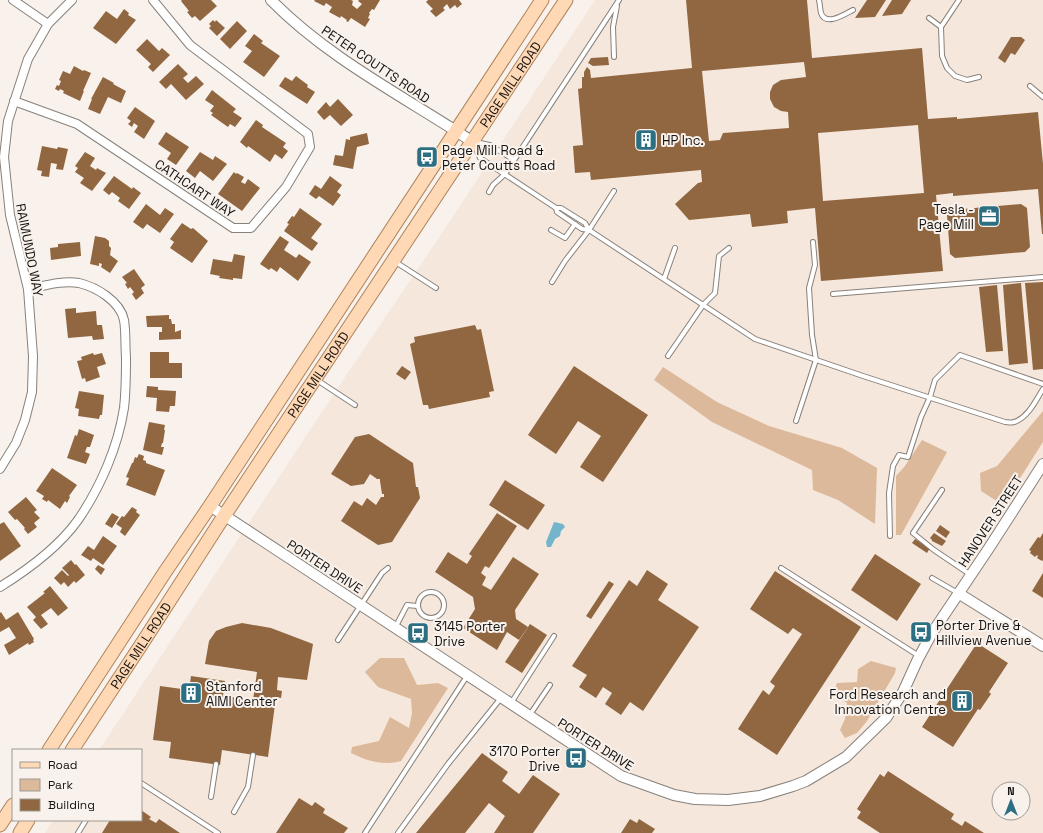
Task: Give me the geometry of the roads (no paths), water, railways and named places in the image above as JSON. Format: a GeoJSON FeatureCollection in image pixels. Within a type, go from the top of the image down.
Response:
{"type":"FeatureCollection","features":[{"type":"Feature","properties":{"kind":"main road","name":"PAGE MILL ROAD"},"geometry":{"type":"LineString","coordinates":[[49,749],[542,0]]}},
{"type":"Feature","properties":{"kind":"main road","name":"PAGE MILL ROAD"},"geometry":{"type":"LineString","coordinates":[[73,749],[144,642],[224,516],[566,0]]}},
{"type":"Feature","properties":{"kind":"main road"},"geometry":{"type":"LineString","coordinates":[[0,825],[12,807]]}},
{"type":"Feature","properties":{"kind":"main road"},"geometry":{"type":"LineString","coordinates":[[20,833],[27,821]]}},
{"type":"Feature","properties":{"kind":"street"},"geometry":{"type":"LineString","coordinates":[[13,0],[48,24]]}},
{"type":"Feature","properties":{"kind":"street","name":"RAIMUNDO WAY"},"geometry":{"type":"LineString","coordinates":[[0,469],[16,443],[25,420],[32,392],[33,356],[28,290],[10,217],[4,157],[8,121],[28,59],[48,24],[72,0]]}},
{"type":"Feature","properties":{"kind":"street","name":"CATHCART WAY"},"geometry":{"type":"LineString","coordinates":[[14,101],[77,124],[233,228],[251,228],[286,187],[310,148],[308,134],[190,45],[153,0]]}},
{"type":"Feature","properties":{"kind":"street","name":"PETER COUTTS ROAD"},"geometry":{"type":"LineString","coordinates":[[271,0],[315,39],[404,100],[473,142]]}},
{"type":"Feature","properties":{"kind":"street"},"geometry":{"type":"LineString","coordinates":[[0,587],[48,554],[77,521],[100,484],[117,436],[124,408],[126,371],[124,330],[123,319],[117,306],[106,295],[79,283],[65,282],[28,290]]}},
{"type":"Feature","properties":{"kind":"street","name":"HANOVER STREET"},"geometry":{"type":"LineString","coordinates":[[958,593],[1042,467]]}},
{"type":"Feature","properties":{"kind":"street","name":"PORTER DRIVE"},"geometry":{"type":"LineString","coordinates":[[210,506],[617,774],[640,784],[674,795],[696,799],[728,800],[760,796],[806,781],[846,757],[886,718],[903,692],[919,656],[932,633],[958,593]]}},
{"type":"Feature","properties":{"kind":"street"},"geometry":{"type":"LineString","coordinates":[[958,593],[1043,646]]}},
{"type":"Feature","properties":{"kind":"lane"},"geometry":{"type":"LineString","coordinates":[[614,57],[613,27],[619,0]]}},
{"type":"Feature","properties":{"kind":"lane"},"geometry":{"type":"LineString","coordinates":[[489,192],[493,185],[505,174],[619,0]]}},
{"type":"Feature","properties":{"kind":"lane"},"geometry":{"type":"LineString","coordinates":[[819,0],[821,13],[824,18],[827,19],[838,17],[853,10]]}},
{"type":"Feature","properties":{"kind":"lane"},"geometry":{"type":"LineString","coordinates":[[959,0],[941,27],[942,56],[947,68],[955,76],[967,80],[979,77]]}},
{"type":"Feature","properties":{"kind":"lane"},"geometry":{"type":"LineString","coordinates":[[929,18],[941,27]]}},
{"type":"Feature","properties":{"kind":"lane"},"geometry":{"type":"LineString","coordinates":[[1030,86],[1043,97]]}},
{"type":"Feature","properties":{"kind":"lane"},"geometry":{"type":"LineString","coordinates":[[473,142],[490,145],[514,160]]}},
{"type":"Feature","properties":{"kind":"lane"},"geometry":{"type":"LineString","coordinates":[[473,142],[480,158],[556,208],[561,208],[585,223],[589,230]]}},
{"type":"Feature","properties":{"kind":"lane"},"geometry":{"type":"LineString","coordinates":[[552,282],[565,261],[589,230],[614,191]]}},
{"type":"Feature","properties":{"kind":"lane"},"geometry":{"type":"LineString","coordinates":[[556,208],[557,212],[582,229],[589,230],[755,339],[1005,422],[1014,422],[1023,417],[1043,389]]}},
{"type":"Feature","properties":{"kind":"lane"},"geometry":{"type":"LineString","coordinates":[[551,230],[565,238],[575,224]]}},
{"type":"Feature","properties":{"kind":"lane"},"geometry":{"type":"LineString","coordinates":[[796,421],[816,360],[812,335],[808,288],[815,265],[813,242]]}},
{"type":"Feature","properties":{"kind":"lane"},"geometry":{"type":"LineString","coordinates":[[664,279],[675,248]]}},
{"type":"Feature","properties":{"kind":"lane"},"geometry":{"type":"LineString","coordinates":[[668,356],[703,305],[715,294],[719,256],[729,248]]}},
{"type":"Feature","properties":{"kind":"lane"},"geometry":{"type":"LineString","coordinates":[[394,261],[436,288]]}},
{"type":"Feature","properties":{"kind":"lane"},"geometry":{"type":"LineString","coordinates":[[833,294],[1043,277]]}},
{"type":"Feature","properties":{"kind":"lane"},"geometry":{"type":"LineString","coordinates":[[890,536],[889,493],[893,466],[899,455],[908,456],[921,416],[930,398],[935,380],[960,355],[1043,384]]}},
{"type":"Feature","properties":{"kind":"lane"},"geometry":{"type":"LineString","coordinates":[[315,379],[355,405]]}},
{"type":"Feature","properties":{"kind":"lane"},"geometry":{"type":"LineString","coordinates":[[942,490],[913,533],[934,550],[971,575]]}},
{"type":"Feature","properties":{"kind":"lane"},"geometry":{"type":"LineString","coordinates":[[338,640],[382,573],[388,568]]}},
{"type":"Feature","properties":{"kind":"lane"},"geometry":{"type":"LineString","coordinates":[[781,568],[919,656]]}},
{"type":"Feature","properties":{"kind":"lane"},"geometry":{"type":"LineString","coordinates":[[932,578],[958,593]]}},
{"type":"Feature","properties":{"kind":"lane"},"geometry":{"type":"LineString","coordinates":[[429,591],[439,594],[444,605],[441,613],[434,618],[429,618],[421,614],[417,606],[420,596],[429,591]]}},
{"type":"Feature","properties":{"kind":"lane"},"geometry":{"type":"LineString","coordinates":[[395,628],[407,606],[417,606]]}},
{"type":"Feature","properties":{"kind":"lane"},"geometry":{"type":"LineString","coordinates":[[510,704],[554,636]]}},
{"type":"Feature","properties":{"kind":"lane"},"geometry":{"type":"LineString","coordinates":[[365,833],[467,676]]}},
{"type":"Feature","properties":{"kind":"lane"},"geometry":{"type":"LineString","coordinates":[[529,716],[550,685]]}},
{"type":"Feature","properties":{"kind":"lane"},"geometry":{"type":"LineString","coordinates":[[398,833],[448,764],[501,698]]}},
{"type":"Feature","properties":{"kind":"lane"},"geometry":{"type":"LineString","coordinates":[[234,812],[248,787],[253,755]]}},
{"type":"Feature","properties":{"kind":"lane"},"geometry":{"type":"LineString","coordinates":[[211,797],[216,764]]}},
{"type":"Feature","properties":{"kind":"lane"},"geometry":{"type":"LineString","coordinates":[[142,784],[218,833]]}},
{"type":"Feature","properties":{"kind":"lane"},"geometry":{"type":"LineString","coordinates":[[78,833],[85,821]]}},
{"type":"Feature","properties":{"kind":"water"},"geometry":{"type":"Polygon","coordinates":[[[554,522],[563,524],[565,527],[561,531],[560,536],[555,539],[551,547],[547,547],[546,542],[554,522]]]}},
{"type":"Feature","properties":{"kind":"place","name":"HP Inc."},"geometry":{"type":"Point","coordinates":[646,140]}},
{"type":"Feature","properties":{"kind":"place","name":"Page Mill Road & Peter Coutts Road"},"geometry":{"type":"Point","coordinates":[427,157]}},
{"type":"Feature","properties":{"kind":"place","name":"Tesla - Page Mill"},"geometry":{"type":"Point","coordinates":[989,216]}},
{"type":"Feature","properties":{"kind":"place","name":"Porter Drive & Hillview Avenue"},"geometry":{"type":"Point","coordinates":[921,632]}},
{"type":"Feature","properties":{"kind":"place","name":"3145 Porter Drive"},"geometry":{"type":"Point","coordinates":[418,633]}},
{"type":"Feature","properties":{"kind":"place","name":"Stanford AIMI Center"},"geometry":{"type":"Point","coordinates":[191,693]}},
{"type":"Feature","properties":{"kind":"place","name":"Ford Research and Innovation Centre"},"geometry":{"type":"Point","coordinates":[962,701]}},
{"type":"Feature","properties":{"kind":"place","name":"3170 Porter Drive"},"geometry":{"type":"Point","coordinates":[576,758]}}]}
